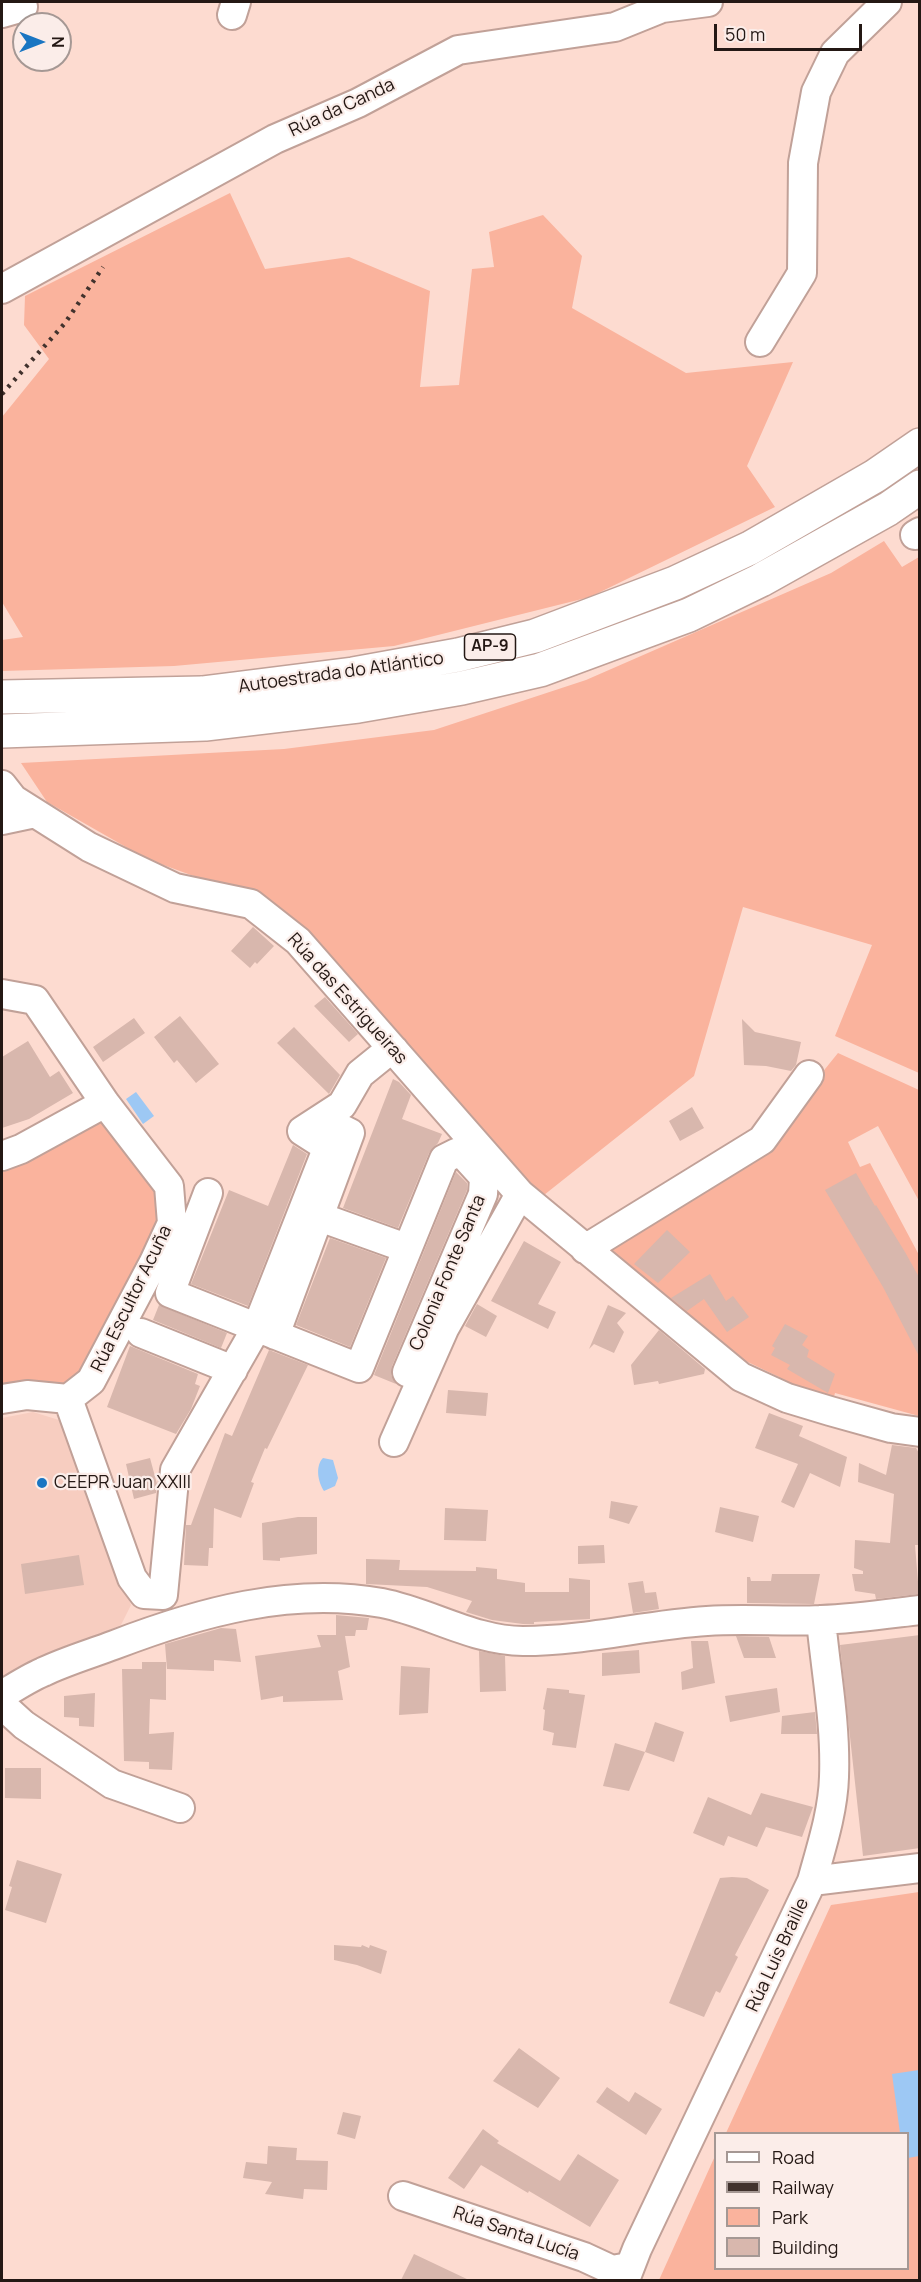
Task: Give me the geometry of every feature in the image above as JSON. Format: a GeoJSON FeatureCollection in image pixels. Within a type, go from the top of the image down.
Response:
{"type":"FeatureCollection","features":[{"type":"Feature","properties":{"kind":"highway","name":"Autoestrada do Atlántico"},"geometry":{"type":"LineString","coordinates":[[9,697],[202,693],[364,672],[458,655],[535,636],[675,583],[750,548],[875,476],[920,445]]}},
{"type":"Feature","properties":{"kind":"highway","name":"Autoestrada do Atlántico"},"geometry":{"type":"LineString","coordinates":[[9,731],[205,724],[358,706],[540,670],[710,606],[830,542],[888,509],[920,487]]}},
{"type":"Feature","properties":{"kind":"street","name":"Rúa da Canda"},"geometry":{"type":"LineString","coordinates":[[2,289],[275,140],[358,103],[458,50],[615,27],[662,8],[708,2]]}},
{"type":"Feature","properties":{"kind":"street"},"geometry":{"type":"LineString","coordinates":[[760,342],[802,273],[803,163],[816,92],[835,53],[887,2]]}},
{"type":"Feature","properties":{"kind":"street","name":"Rúa das Estrigueiras"},"geometry":{"type":"LineString","coordinates":[[2,785],[13,799],[88,846],[176,888],[251,904],[298,941],[520,1194],[741,1377],[787,1398],[830,1412],[891,1428],[920,1432]]}},
{"type":"Feature","properties":{"kind":"street"},"geometry":{"type":"LineString","coordinates":[[2,820],[35,813]]}},
{"type":"Feature","properties":{"kind":"street","name":"Rúa Escultor Acuña"},"geometry":{"type":"LineString","coordinates":[[2,994],[35,1000],[105,1102],[169,1186],[172,1223],[91,1381],[68,1400]]}},
{"type":"Feature","properties":{"kind":"street"},"geometry":{"type":"LineString","coordinates":[[144,1633],[145,1608],[163,1595],[175,1470],[233,1370],[266,1331],[311,1214],[350,1133],[336,1126],[327,1147],[302,1131],[342,1105],[360,1074],[386,1053],[394,1050]]}},
{"type":"Feature","properties":{"kind":"street"},"geometry":{"type":"LineString","coordinates":[[585,1249],[762,1140],[809,1075]]}},
{"type":"Feature","properties":{"kind":"street"},"geometry":{"type":"LineString","coordinates":[[2,1156],[21,1149],[105,1102]]}},
{"type":"Feature","properties":{"kind":"street","name":"Colonia Fonte Santa"},"geometry":{"type":"LineString","coordinates":[[208,1193],[170,1293],[359,1368],[444,1159],[456,1152],[464,1154],[484,1178],[483,1194],[407,1372]]}},
{"type":"Feature","properties":{"kind":"street"},"geometry":{"type":"LineString","coordinates":[[394,1442],[444,1329],[520,1194]]}},
{"type":"Feature","properties":{"kind":"street"},"geometry":{"type":"LineString","coordinates":[[311,1214],[406,1248]]}},
{"type":"Feature","properties":{"kind":"street"},"geometry":{"type":"LineString","coordinates":[[141,1333],[233,1370]]}},
{"type":"Feature","properties":{"kind":"street"},"geometry":{"type":"LineString","coordinates":[[2,1399],[27,1395],[68,1400],[132,1578],[144,1594],[163,1595],[171,1599],[182,1611],[183,1621]]}},
{"type":"Feature","properties":{"kind":"street"},"geometry":{"type":"LineString","coordinates":[[2,1695],[42,1672],[144,1633],[225,1609],[271,1601],[317,1598],[350,1599],[391,1605],[484,1635],[520,1641],[570,1639],[709,1620],[821,1620],[920,1610]]}},
{"type":"Feature","properties":{"kind":"street","name":"Rúa Luis Braille"},"geometry":{"type":"LineString","coordinates":[[617,2274],[777,1959],[812,1881],[826,1827],[834,1779],[834,1728],[821,1620]]}},
{"type":"Feature","properties":{"kind":"street"},"geometry":{"type":"LineString","coordinates":[[2,1706],[24,1725],[112,1784],[180,1808]]}},
{"type":"Feature","properties":{"kind":"street"},"geometry":{"type":"LineString","coordinates":[[812,1881],[920,1868]]}},
{"type":"Feature","properties":{"kind":"street","name":"Rúa Santa Lucía"},"geometry":{"type":"LineString","coordinates":[[403,2196],[584,2257],[617,2274]]}},
{"type":"Feature","properties":{"kind":"shaded area","name":"CEEPR Juan XXIII"},"geometry":{"type":"Polygon","coordinates":[[[33,1412],[59,1420],[131,1605],[121,1625],[2,1678],[2,1418],[33,1412]]]}},
{"type":"Feature","properties":{"kind":"green space"},"geometry":{"type":"Polygon","coordinates":[[[230,193],[265,269],[349,257],[430,291],[420,387],[459,385],[472,269],[494,267],[489,232],[543,215],[582,256],[572,308],[686,373],[793,362],[747,466],[775,507],[590,597],[394,646],[174,666],[2,671],[2,640],[23,637],[2,602],[2,417],[49,359],[24,325],[25,296],[230,193]]]}},
{"type":"Feature","properties":{"kind":"green space"},"geometry":{"type":"Polygon","coordinates":[[[884,541],[902,567],[919,557],[919,1073],[835,1036],[872,945],[743,907],[694,1076],[544,1195],[517,1171],[265,902],[147,859],[47,802],[21,763],[284,749],[434,730],[586,680],[831,573],[884,541]]]}},
{"type":"Feature","properties":{"kind":"green space"},"geometry":{"type":"Polygon","coordinates":[[[838,1053],[919,1090],[919,1201],[878,1126],[848,1142],[860,1167],[870,1163],[919,1255],[919,1416],[835,1393],[830,1411],[772,1391],[779,1377],[729,1353],[602,1249],[757,1153],[838,1053]]]}},
{"type":"Feature","properties":{"kind":"green space"},"geometry":{"type":"Polygon","coordinates":[[[105,1103],[169,1186],[172,1223],[91,1381],[2,1389],[2,1156],[105,1103]]]}},
{"type":"Feature","properties":{"kind":"green space"},"geometry":{"type":"Polygon","coordinates":[[[919,1892],[919,2280],[659,2280],[714,2158],[714,2270],[909,2270],[909,2132],[726,2132],[831,1905],[919,1892]]]}},
{"type":"Feature","properties":{"kind":"water"},"geometry":{"type":"Polygon","coordinates":[[[136,1092],[154,1116],[143,1124],[126,1099],[136,1092]]]}},
{"type":"Feature","properties":{"kind":"water"},"geometry":{"type":"Polygon","coordinates":[[[323,1458],[333,1460],[338,1478],[335,1486],[324,1491],[318,1474],[320,1461],[323,1458]]]}},
{"type":"Feature","properties":{"kind":"water"},"geometry":{"type":"Polygon","coordinates":[[[919,2070],[919,2156],[909,2158],[909,2132],[900,2132],[892,2074],[919,2070]]]}},
{"type":"Feature","properties":{"kind":"building"},"geometry":{"type":"Polygon","coordinates":[[[253,927],[274,946],[250,968],[231,951],[253,927]]]}},
{"type":"Feature","properties":{"kind":"building"},"geometry":{"type":"Polygon","coordinates":[[[325,997],[358,1034],[349,1042],[314,1006],[325,997]]]}},
{"type":"Feature","properties":{"kind":"building"},"geometry":{"type":"Polygon","coordinates":[[[180,1016],[219,1064],[196,1083],[177,1060],[174,1063],[154,1037],[180,1016]]]}},
{"type":"Feature","properties":{"kind":"building"},"geometry":{"type":"Polygon","coordinates":[[[134,1018],[145,1033],[103,1062],[93,1047],[134,1018]]]}},
{"type":"Feature","properties":{"kind":"building"},"geometry":{"type":"Polygon","coordinates":[[[742,1019],[755,1032],[801,1042],[796,1065],[791,1071],[744,1065],[742,1019]]]}},
{"type":"Feature","properties":{"kind":"building"},"geometry":{"type":"Polygon","coordinates":[[[294,1027],[340,1075],[329,1094],[277,1043],[294,1027]]]}},
{"type":"Feature","properties":{"kind":"building"},"geometry":{"type":"Polygon","coordinates":[[[28,1041],[50,1077],[59,1071],[73,1093],[29,1119],[2,1128],[2,1057],[28,1041]]]}},
{"type":"Feature","properties":{"kind":"building"},"geometry":{"type":"Polygon","coordinates":[[[393,1079],[411,1095],[402,1119],[442,1134],[429,1153],[398,1228],[343,1208],[393,1079]]]}},
{"type":"Feature","properties":{"kind":"building"},"geometry":{"type":"Polygon","coordinates":[[[692,1107],[704,1128],[680,1141],[669,1121],[692,1107]]]}},
{"type":"Feature","properties":{"kind":"building"},"geometry":{"type":"Polygon","coordinates":[[[293,1145],[307,1154],[248,1306],[191,1284],[229,1190],[268,1206],[293,1145]]]}},
{"type":"Feature","properties":{"kind":"building"},"geometry":{"type":"Polygon","coordinates":[[[456,1172],[467,1183],[467,1190],[392,1366],[391,1375],[396,1384],[374,1375],[456,1172]]]}},
{"type":"Feature","properties":{"kind":"building"},"geometry":{"type":"Polygon","coordinates":[[[856,1173],[920,1279],[920,1358],[883,1287],[825,1190],[856,1173]]]}},
{"type":"Feature","properties":{"kind":"building"},"geometry":{"type":"Polygon","coordinates":[[[667,1230],[690,1252],[658,1283],[634,1264],[667,1230]]]}},
{"type":"Feature","properties":{"kind":"building"},"geometry":{"type":"Polygon","coordinates":[[[330,1238],[386,1258],[350,1347],[296,1325],[330,1238]]]}},
{"type":"Feature","properties":{"kind":"building"},"geometry":{"type":"Polygon","coordinates":[[[524,1241],[561,1262],[538,1304],[556,1312],[548,1329],[491,1301],[524,1241]]]}},
{"type":"Feature","properties":{"kind":"building"},"geometry":{"type":"Polygon","coordinates":[[[710,1274],[726,1301],[733,1296],[749,1317],[727,1332],[704,1299],[687,1311],[671,1298],[710,1274]]]}},
{"type":"Feature","properties":{"kind":"building"},"geometry":{"type":"Polygon","coordinates":[[[477,1304],[497,1316],[486,1337],[465,1326],[477,1304]]]}},
{"type":"Feature","properties":{"kind":"building"},"geometry":{"type":"Polygon","coordinates":[[[159,1305],[227,1333],[221,1348],[153,1320],[159,1305]]]}},
{"type":"Feature","properties":{"kind":"building"},"geometry":{"type":"Polygon","coordinates":[[[608,1305],[626,1313],[617,1323],[624,1332],[614,1353],[594,1344],[589,1349],[608,1305]]]}},
{"type":"Feature","properties":{"kind":"building"},"geometry":{"type":"Polygon","coordinates":[[[785,1324],[808,1336],[802,1345],[809,1350],[807,1357],[835,1374],[828,1393],[787,1369],[790,1365],[771,1355],[775,1348],[772,1346],[785,1324]]]}},
{"type":"Feature","properties":{"kind":"building"},"geometry":{"type":"Polygon","coordinates":[[[659,1330],[705,1369],[704,1374],[659,1384],[658,1381],[634,1385],[631,1365],[659,1330]]]}},
{"type":"Feature","properties":{"kind":"building"},"geometry":{"type":"Polygon","coordinates":[[[130,1346],[198,1374],[195,1384],[200,1386],[191,1409],[176,1434],[107,1407],[130,1346]]]}},
{"type":"Feature","properties":{"kind":"building"},"geometry":{"type":"Polygon","coordinates":[[[269,1350],[308,1365],[267,1449],[265,1448],[251,1482],[254,1483],[241,1518],[214,1508],[213,1548],[209,1548],[208,1566],[184,1565],[186,1525],[191,1525],[225,1433],[232,1436],[269,1350]]]}},
{"type":"Feature","properties":{"kind":"building"},"geometry":{"type":"Polygon","coordinates":[[[448,1390],[488,1393],[486,1416],[446,1413],[448,1390]]]}},
{"type":"Feature","properties":{"kind":"building"},"geometry":{"type":"Polygon","coordinates":[[[769,1413],[803,1426],[799,1436],[847,1457],[840,1487],[810,1473],[794,1508],[781,1502],[798,1464],[755,1448],[769,1413]]]}},
{"type":"Feature","properties":{"kind":"building"},"geometry":{"type":"Polygon","coordinates":[[[892,1445],[916,1448],[920,1455],[920,1545],[915,1545],[919,1594],[876,1599],[875,1594],[855,1591],[852,1574],[863,1574],[863,1571],[854,1568],[855,1540],[890,1543],[894,1494],[858,1482],[859,1463],[886,1475],[892,1445]]]}},
{"type":"Feature","properties":{"kind":"building"},"geometry":{"type":"Polygon","coordinates":[[[150,1458],[157,1484],[156,1493],[134,1499],[126,1464],[150,1458]]]}},
{"type":"Feature","properties":{"kind":"building"},"geometry":{"type":"Polygon","coordinates":[[[611,1501],[638,1506],[629,1524],[609,1518],[611,1501]]]}},
{"type":"Feature","properties":{"kind":"building"},"geometry":{"type":"Polygon","coordinates":[[[720,1507],[759,1516],[753,1542],[715,1532],[720,1507]]]}},
{"type":"Feature","properties":{"kind":"building"},"geometry":{"type":"Polygon","coordinates":[[[445,1508],[488,1510],[486,1541],[444,1540],[445,1508]]]}},
{"type":"Feature","properties":{"kind":"building"},"geometry":{"type":"Polygon","coordinates":[[[298,1517],[317,1517],[317,1554],[280,1558],[280,1561],[263,1560],[262,1523],[298,1517]]]}},
{"type":"Feature","properties":{"kind":"building"},"geometry":{"type":"Polygon","coordinates":[[[604,1545],[605,1563],[578,1564],[578,1546],[604,1545]]]}},
{"type":"Feature","properties":{"kind":"building"},"geometry":{"type":"Polygon","coordinates":[[[79,1555],[84,1585],[25,1594],[21,1564],[79,1555]]]}},
{"type":"Feature","properties":{"kind":"building"},"geometry":{"type":"Polygon","coordinates":[[[366,1559],[400,1560],[399,1570],[476,1571],[476,1567],[497,1569],[497,1579],[525,1583],[525,1592],[569,1592],[569,1578],[590,1580],[590,1619],[534,1622],[534,1624],[492,1620],[466,1612],[472,1601],[427,1587],[366,1584],[366,1559]]]}},
{"type":"Feature","properties":{"kind":"building"},"geometry":{"type":"Polygon","coordinates":[[[772,1574],[820,1574],[814,1604],[747,1603],[747,1577],[750,1577],[751,1581],[771,1581],[772,1574]]]}},
{"type":"Feature","properties":{"kind":"building"},"geometry":{"type":"Polygon","coordinates":[[[643,1581],[645,1593],[656,1592],[659,1609],[633,1613],[628,1583],[643,1581]]]}},
{"type":"Feature","properties":{"kind":"building"},"geometry":{"type":"Polygon","coordinates":[[[336,1615],[369,1618],[367,1630],[356,1630],[355,1636],[345,1636],[350,1667],[338,1671],[343,1700],[283,1702],[283,1696],[261,1700],[255,1656],[321,1647],[317,1635],[336,1635],[336,1615]]]}},
{"type":"Feature","properties":{"kind":"building"},"geometry":{"type":"Polygon","coordinates":[[[221,1628],[236,1629],[241,1662],[214,1660],[214,1671],[167,1669],[165,1644],[221,1628]]]}},
{"type":"Feature","properties":{"kind":"building"},"geometry":{"type":"Polygon","coordinates":[[[920,1635],[920,1848],[863,1856],[840,1645],[920,1635]]]}},
{"type":"Feature","properties":{"kind":"building"},"geometry":{"type":"Polygon","coordinates":[[[736,1636],[769,1637],[776,1658],[744,1658],[736,1636]]]}},
{"type":"Feature","properties":{"kind":"building"},"geometry":{"type":"Polygon","coordinates":[[[691,1641],[708,1641],[715,1683],[682,1690],[681,1672],[693,1668],[691,1641]]]}},
{"type":"Feature","properties":{"kind":"building"},"geometry":{"type":"Polygon","coordinates":[[[639,1650],[640,1673],[602,1676],[602,1653],[639,1650]]]}},
{"type":"Feature","properties":{"kind":"building"},"geometry":{"type":"Polygon","coordinates":[[[479,1651],[505,1656],[506,1691],[480,1692],[479,1651]]]}},
{"type":"Feature","properties":{"kind":"building"},"geometry":{"type":"Polygon","coordinates":[[[142,1662],[166,1662],[166,1700],[150,1699],[149,1734],[174,1732],[172,1770],[149,1769],[149,1762],[124,1761],[122,1669],[142,1669],[142,1662]]]}},
{"type":"Feature","properties":{"kind":"building"},"geometry":{"type":"Polygon","coordinates":[[[401,1666],[430,1668],[428,1713],[399,1715],[401,1666]]]}},
{"type":"Feature","properties":{"kind":"building"},"geometry":{"type":"Polygon","coordinates":[[[547,1688],[569,1690],[569,1693],[585,1695],[576,1748],[552,1745],[554,1733],[543,1730],[545,1710],[543,1709],[547,1688]]]}},
{"type":"Feature","properties":{"kind":"building"},"geometry":{"type":"Polygon","coordinates":[[[777,1688],[780,1712],[730,1722],[725,1696],[777,1688]]]}},
{"type":"Feature","properties":{"kind":"building"},"geometry":{"type":"Polygon","coordinates":[[[95,1693],[94,1727],[79,1726],[79,1718],[64,1717],[64,1696],[95,1693]]]}},
{"type":"Feature","properties":{"kind":"building"},"geometry":{"type":"Polygon","coordinates":[[[815,1712],[817,1734],[781,1734],[782,1716],[815,1712]]]}},
{"type":"Feature","properties":{"kind":"building"},"geometry":{"type":"Polygon","coordinates":[[[655,1722],[684,1732],[674,1762],[645,1752],[655,1722]]]}},
{"type":"Feature","properties":{"kind":"building"},"geometry":{"type":"Polygon","coordinates":[[[615,1743],[645,1752],[629,1791],[603,1786],[615,1743]]]}},
{"type":"Feature","properties":{"kind":"building"},"geometry":{"type":"Polygon","coordinates":[[[5,1768],[41,1768],[41,1799],[5,1798],[5,1768]]]}},
{"type":"Feature","properties":{"kind":"building"},"geometry":{"type":"Polygon","coordinates":[[[761,1793],[813,1807],[802,1837],[766,1827],[757,1847],[728,1836],[724,1846],[693,1833],[708,1797],[751,1815],[761,1793]]]}},
{"type":"Feature","properties":{"kind":"building"},"geometry":{"type":"Polygon","coordinates":[[[17,1860],[62,1874],[46,1923],[5,1910],[17,1860]]]}},
{"type":"Feature","properties":{"kind":"building"},"geometry":{"type":"Polygon","coordinates":[[[720,1878],[747,1878],[769,1890],[735,1955],[738,1957],[720,1993],[716,1991],[704,2017],[669,2003],[720,1878]]]}},
{"type":"Feature","properties":{"kind":"building"},"geometry":{"type":"Polygon","coordinates":[[[334,1945],[361,1947],[362,1945],[369,1948],[370,1945],[387,1951],[381,1974],[334,1960],[334,1945]]]}},
{"type":"Feature","properties":{"kind":"building"},"geometry":{"type":"Polygon","coordinates":[[[519,2048],[560,2078],[538,2108],[493,2081],[519,2048]]]}},
{"type":"Feature","properties":{"kind":"building"},"geometry":{"type":"Polygon","coordinates":[[[607,2087],[629,2102],[635,2092],[662,2109],[646,2135],[596,2102],[607,2087]]]}},
{"type":"Feature","properties":{"kind":"building"},"geometry":{"type":"Polygon","coordinates":[[[343,2112],[361,2116],[355,2139],[337,2134],[343,2112]]]}},
{"type":"Feature","properties":{"kind":"building"},"geometry":{"type":"Polygon","coordinates":[[[483,2129],[499,2141],[497,2143],[560,2181],[578,2154],[619,2180],[590,2227],[481,2165],[464,2189],[448,2178],[483,2129]]]}},
{"type":"Feature","properties":{"kind":"building"},"geometry":{"type":"Polygon","coordinates":[[[268,2146],[297,2148],[296,2160],[328,2161],[327,2190],[304,2189],[303,2199],[265,2194],[272,2182],[243,2178],[246,2162],[267,2164],[268,2146]]]}},
{"type":"Feature","properties":{"kind":"building"},"geometry":{"type":"Polygon","coordinates":[[[414,2254],[469,2280],[401,2280],[414,2254]]]}},
{"type":"Feature","properties":{"kind":"railway"},"geometry":{"type":"LineString","coordinates":[[2,394],[65,323],[103,267]]}},
{"type":"Feature","properties":{"kind":"place","name":"CEEPR Juan XXIII"},"geometry":{"type":"Point","coordinates":[42,1483]}}]}
